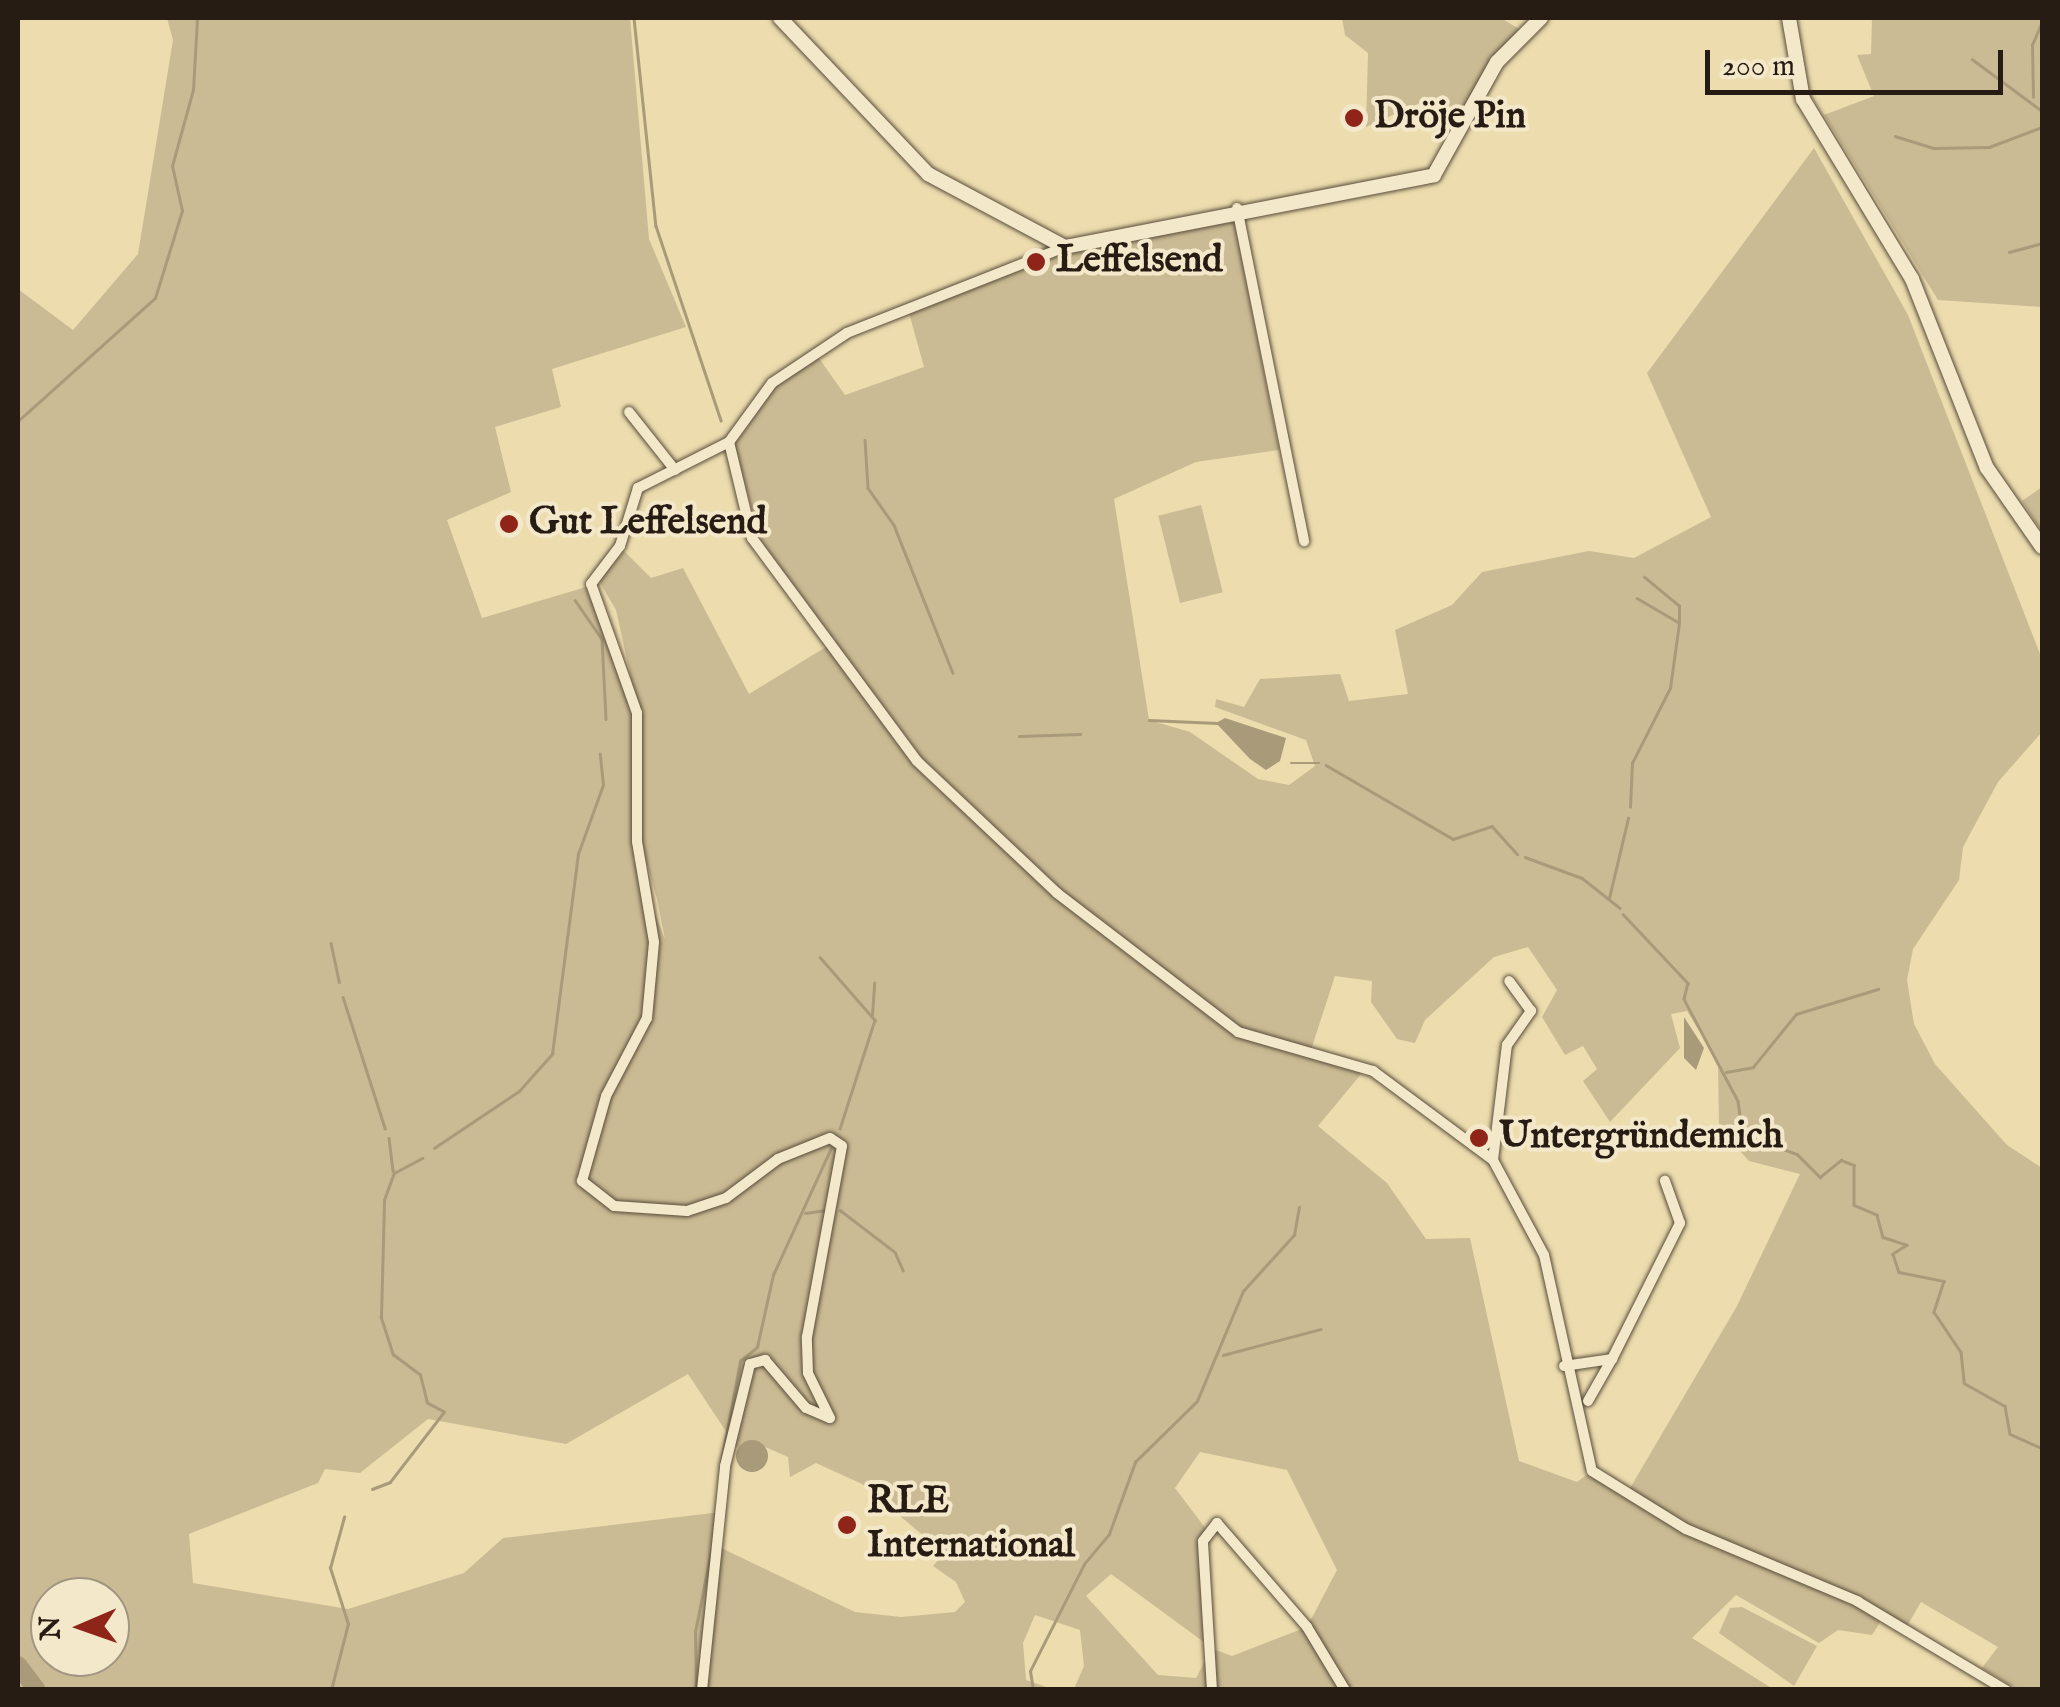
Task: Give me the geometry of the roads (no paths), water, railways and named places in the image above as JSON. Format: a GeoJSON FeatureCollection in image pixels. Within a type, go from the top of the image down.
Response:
{"type":"FeatureCollection","features":[{"type":"Feature","properties":{"kind":"street"},"geometry":{"type":"LineString","coordinates":[[780,18],[928,174],[1065,247]]}},
{"type":"Feature","properties":{"kind":"street"},"geometry":{"type":"LineString","coordinates":[[702,1690],[724,1466],[750,1364],[765,1360],[806,1408],[830,1418],[808,1373],[807,1337],[842,1146],[830,1138],[778,1158],[709,1207],[614,1206],[586,1191],[580,1168],[606,1096],[647,1018],[654,942],[637,842],[638,713],[592,577],[620,546],[638,488],[730,442],[772,383],[830,342],[1065,247],[1237,207],[1434,174],[1497,62],[1540,18]]}},
{"type":"Feature","properties":{"kind":"street"},"geometry":{"type":"LineString","coordinates":[[1789,18],[1803,99],[1912,279],[1987,468],[2042,547]]}},
{"type":"Feature","properties":{"kind":"street"},"geometry":{"type":"LineString","coordinates":[[1237,207],[1304,540]]}},
{"type":"Feature","properties":{"kind":"street"},"geometry":{"type":"LineString","coordinates":[[629,412],[675,470]]}},
{"type":"Feature","properties":{"kind":"street"},"geometry":{"type":"LineString","coordinates":[[730,442],[752,538],[917,761],[1086,916],[1238,1032],[1373,1071],[1494,1160],[1544,1255],[1564,1366],[1592,1471],[1686,1529],[1857,1601],[2006,1690]]}},
{"type":"Feature","properties":{"kind":"street"},"geometry":{"type":"LineString","coordinates":[[1494,1160],[1506,1045],[1531,1011],[1509,981]]}},
{"type":"Feature","properties":{"kind":"street"},"geometry":{"type":"LineString","coordinates":[[1588,1401],[1680,1222],[1665,1181]]}},
{"type":"Feature","properties":{"kind":"street"},"geometry":{"type":"LineString","coordinates":[[1564,1366],[1612,1359]]}},
{"type":"Feature","properties":{"kind":"street"},"geometry":{"type":"LineString","coordinates":[[1212,1690],[1203,1540],[1217,1523],[1307,1627],[1345,1690]]}},
{"type":"Feature","properties":{"kind":"waterway"},"geometry":{"type":"LineString","coordinates":[[18,421],[155,298],[182,211],[172,166],[193,90],[197,18]]}},
{"type":"Feature","properties":{"kind":"waterway"},"geometry":{"type":"LineString","coordinates":[[634,18],[656,226],[721,420]]}},
{"type":"Feature","properties":{"kind":"waterway"},"geometry":{"type":"LineString","coordinates":[[2033,97],[2032,45],[2042,22]]}},
{"type":"Feature","properties":{"kind":"waterway"},"geometry":{"type":"LineString","coordinates":[[1972,59],[2042,111]]}},
{"type":"Feature","properties":{"kind":"waterway"},"geometry":{"type":"LineString","coordinates":[[1895,136],[1934,148],[1989,147],[2042,127]]}},
{"type":"Feature","properties":{"kind":"waterway"},"geometry":{"type":"LineString","coordinates":[[2009,252],[2042,243]]}},
{"type":"Feature","properties":{"kind":"waterway"},"geometry":{"type":"LineString","coordinates":[[865,440],[868,488],[894,525],[953,673]]}},
{"type":"Feature","properties":{"kind":"waterway"},"geometry":{"type":"LineString","coordinates":[[1630,807],[1632,763],[1670,688],[1679,623],[1679,606],[1644,577]]}},
{"type":"Feature","properties":{"kind":"waterway"},"geometry":{"type":"LineString","coordinates":[[1637,598],[1678,622]]}},
{"type":"Feature","properties":{"kind":"waterway"},"geometry":{"type":"LineString","coordinates":[[575,600],[602,639],[606,719]]}},
{"type":"Feature","properties":{"kind":"waterway"},"geometry":{"type":"LineString","coordinates":[[1149,720],[1217,723]]}},
{"type":"Feature","properties":{"kind":"waterway"},"geometry":{"type":"LineString","coordinates":[[1019,736],[1080,734]]}},
{"type":"Feature","properties":{"kind":"waterway"},"geometry":{"type":"LineString","coordinates":[[434,1148],[519,1091],[552,1054],[578,854],[603,785],[600,754]]}},
{"type":"Feature","properties":{"kind":"waterway"},"geometry":{"type":"LineString","coordinates":[[1291,763],[1319,763]]}},
{"type":"Feature","properties":{"kind":"waterway"},"geometry":{"type":"LineString","coordinates":[[1326,765],[1453,839],[1492,826],[1517,854]]}},
{"type":"Feature","properties":{"kind":"waterway"},"geometry":{"type":"LineString","coordinates":[[1609,898],[1628,818]]}},
{"type":"Feature","properties":{"kind":"waterway"},"geometry":{"type":"LineString","coordinates":[[1525,857],[1582,878],[1620,908]]}},
{"type":"Feature","properties":{"kind":"waterway"},"geometry":{"type":"LineString","coordinates":[[1623,914],[1688,983],[1684,999],[1738,1101],[1743,1135],[1797,1154],[1820,1177],[1841,1160],[1854,1165],[1854,1205],[1877,1215],[1883,1237],[1907,1245],[1893,1254],[1899,1272],[1944,1281],[1934,1312],[1961,1352],[1964,1383],[2005,1406],[2010,1434],[2042,1448]]}},
{"type":"Feature","properties":{"kind":"waterway"},"geometry":{"type":"LineString","coordinates":[[331,943],[339,982]]}},
{"type":"Feature","properties":{"kind":"waterway"},"geometry":{"type":"LineString","coordinates":[[820,957],[875,1020],[840,1129]]}},
{"type":"Feature","properties":{"kind":"waterway"},"geometry":{"type":"LineString","coordinates":[[872,1015],[874,983]]}},
{"type":"Feature","properties":{"kind":"waterway"},"geometry":{"type":"LineString","coordinates":[[1726,1072],[1753,1067],[1796,1014],[1878,989]]}},
{"type":"Feature","properties":{"kind":"waterway"},"geometry":{"type":"LineString","coordinates":[[343,997],[385,1128]]}},
{"type":"Feature","properties":{"kind":"waterway"},"geometry":{"type":"LineString","coordinates":[[389,1138],[393,1171]]}},
{"type":"Feature","properties":{"kind":"waterway"},"geometry":{"type":"LineString","coordinates":[[721,1463],[740,1361],[757,1347],[773,1275],[831,1148]]}},
{"type":"Feature","properties":{"kind":"waterway"},"geometry":{"type":"LineString","coordinates":[[372,1489],[390,1482],[444,1412],[427,1403],[420,1375],[393,1355],[381,1317],[384,1200],[394,1173],[422,1158]]}},
{"type":"Feature","properties":{"kind":"waterway"},"geometry":{"type":"LineString","coordinates":[[1033,1690],[1030,1671],[1084,1564],[1109,1534],[1135,1462],[1197,1401],[1243,1291],[1294,1235],[1299,1207]]}},
{"type":"Feature","properties":{"kind":"waterway"},"geometry":{"type":"LineString","coordinates":[[805,1213],[826,1210]]}},
{"type":"Feature","properties":{"kind":"waterway"},"geometry":{"type":"LineString","coordinates":[[840,1210],[895,1252],[903,1270]]}},
{"type":"Feature","properties":{"kind":"waterway"},"geometry":{"type":"LineString","coordinates":[[1223,1355],[1321,1329]]}},
{"type":"Feature","properties":{"kind":"waterway"},"geometry":{"type":"LineString","coordinates":[[331,1690],[348,1624],[330,1568],[344,1517]]}},
{"type":"Feature","properties":{"kind":"waterway"},"geometry":{"type":"LineString","coordinates":[[696,1690],[695,1632],[711,1551]]}},
{"type":"Feature","properties":{"kind":"waterway"},"geometry":{"type":"LineString","coordinates":[[18,1665],[37,1690]]}},
{"type":"Feature","properties":{"kind":"place","name":"Dröje Pin"},"geometry":{"type":"Point","coordinates":[1354,118]}},
{"type":"Feature","properties":{"kind":"place","name":"Leffelsend"},"geometry":{"type":"Point","coordinates":[1036,262]}},
{"type":"Feature","properties":{"kind":"place","name":"Gut Leffelsend"},"geometry":{"type":"Point","coordinates":[509,524]}},
{"type":"Feature","properties":{"kind":"place","name":"Untergründemich"},"geometry":{"type":"Point","coordinates":[1479,1138]}},
{"type":"Feature","properties":{"kind":"place","name":"RLE International"},"geometry":{"type":"Point","coordinates":[847,1525]}}]}
